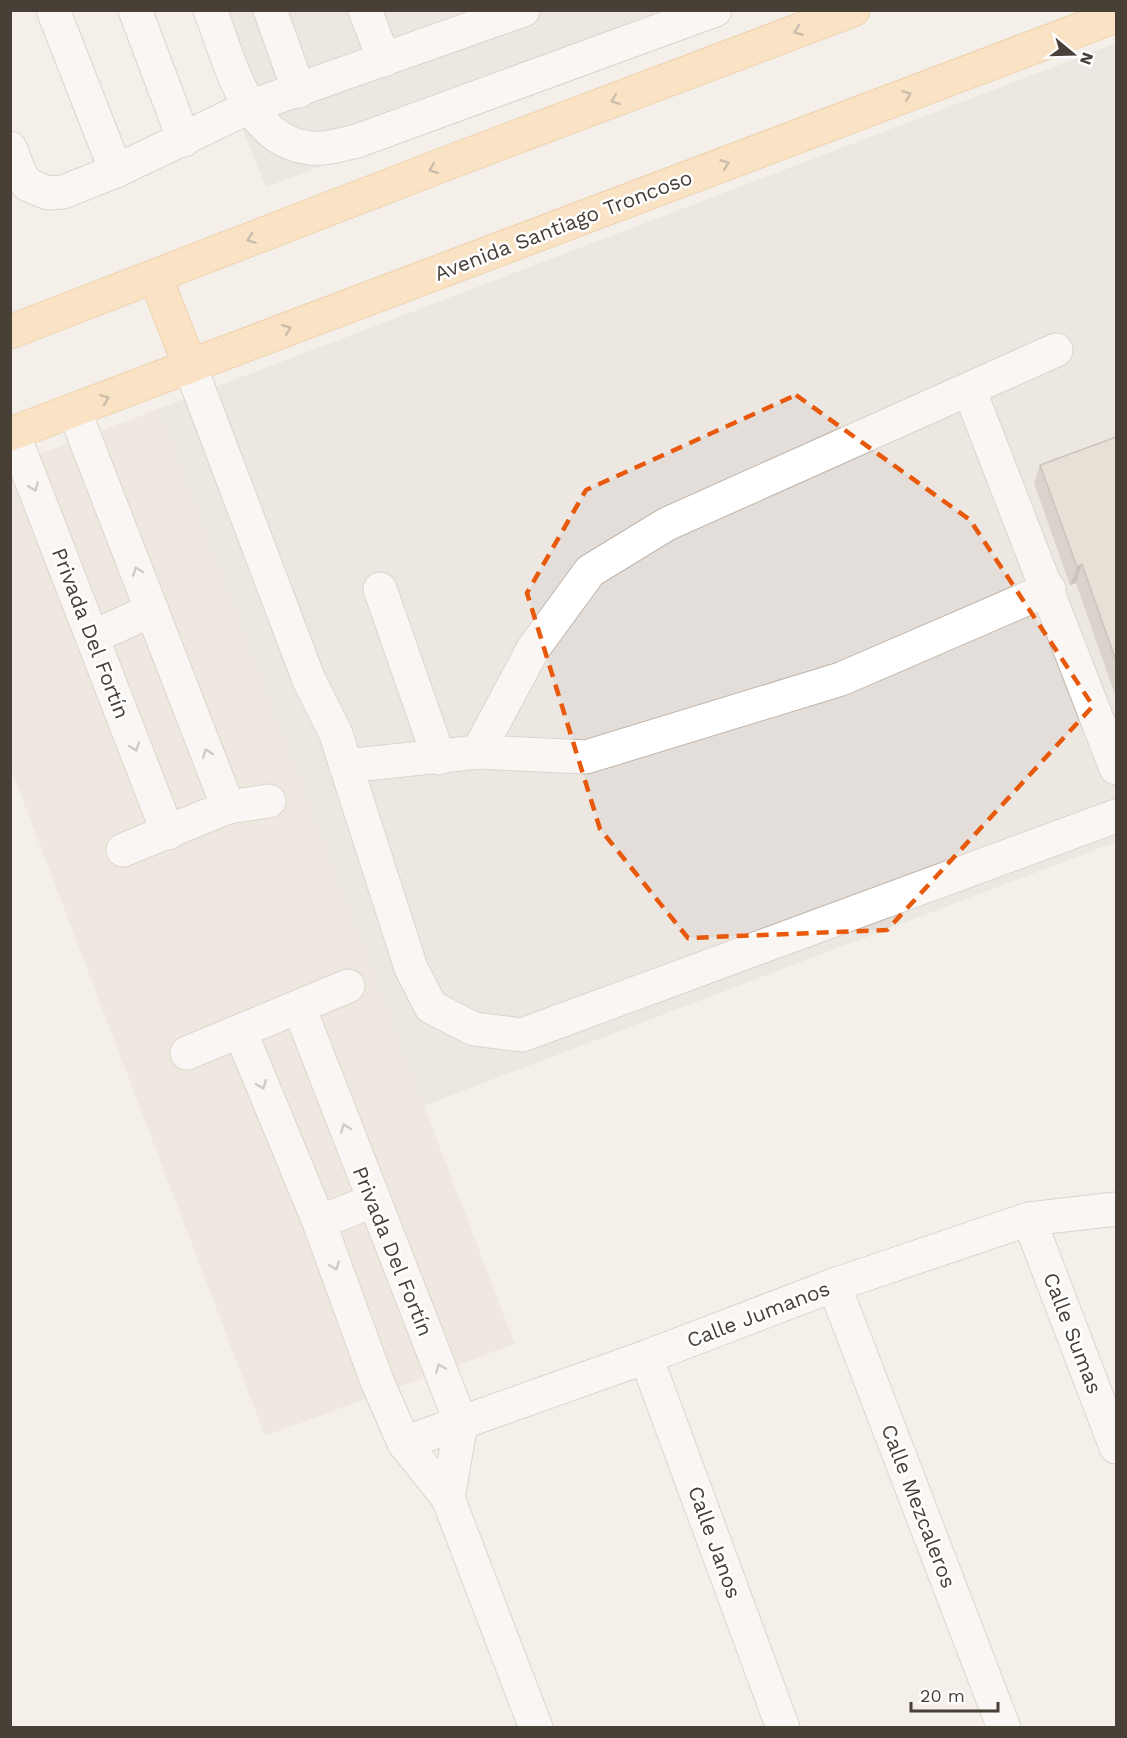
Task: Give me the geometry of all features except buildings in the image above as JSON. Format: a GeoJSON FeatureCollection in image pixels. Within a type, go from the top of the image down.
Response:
{"type":"FeatureCollection","features":[{"type":"Feature","properties":{"kind":"main road"},"geometry":{"type":"LineString","coordinates":[[10,332],[853,10]]}},
{"type":"Feature","properties":{"kind":"main road","name":"Avenida Santiago Troncoso"},"geometry":{"type":"LineString","coordinates":[[12,433],[1116,16]]}},
{"type":"Feature","properties":{"kind":"main road"},"geometry":{"type":"LineString","coordinates":[[155,276],[190,366]]}},
{"type":"Feature","properties":{"kind":"street"},"geometry":{"type":"LineString","coordinates":[[53,10],[116,171]]}},
{"type":"Feature","properties":{"kind":"street"},"geometry":{"type":"LineString","coordinates":[[135,10],[184,140]]}},
{"type":"Feature","properties":{"kind":"street"},"geometry":{"type":"LineString","coordinates":[[210,10],[249,107],[281,139],[312,148],[357,141],[715,10]]}},
{"type":"Feature","properties":{"kind":"street"},"geometry":{"type":"LineString","coordinates":[[270,10],[299,91]]}},
{"type":"Feature","properties":{"kind":"street"},"geometry":{"type":"LineString","coordinates":[[365,10],[384,60]]}},
{"type":"Feature","properties":{"kind":"street"},"geometry":{"type":"LineString","coordinates":[[10,148],[21,176],[28,185],[48,194],[63,192],[184,140],[249,107],[384,60],[454,21],[523,10]]}},
{"type":"Feature","properties":{"kind":"street"},"geometry":{"type":"LineString","coordinates":[[478,753],[533,649],[590,571],[667,524],[1056,350]]}},
{"type":"Feature","properties":{"kind":"street"},"geometry":{"type":"LineString","coordinates":[[190,366],[309,680],[336,734],[411,968],[431,1007],[474,1029],[522,1035],[1116,816]]}},
{"type":"Feature","properties":{"kind":"street"},"geometry":{"type":"LineString","coordinates":[[969,389],[1049,589],[1116,768]]}},
{"type":"Feature","properties":{"kind":"street"},"geometry":{"type":"LineString","coordinates":[[75,410],[228,807]]}},
{"type":"Feature","properties":{"kind":"street","name":"Privada Del Fortín"},"geometry":{"type":"LineString","coordinates":[[12,433],[168,833]]}},
{"type":"Feature","properties":{"kind":"street"},"geometry":{"type":"LineString","coordinates":[[346,766],[478,753],[586,757],[840,679],[1049,589]]}},
{"type":"Feature","properties":{"kind":"street"},"geometry":{"type":"LineString","coordinates":[[380,590],[439,758]]}},
{"type":"Feature","properties":{"kind":"street"},"geometry":{"type":"LineString","coordinates":[[93,637],[152,610]]}},
{"type":"Feature","properties":{"kind":"street"},"geometry":{"type":"LineString","coordinates":[[123,850],[228,807],[269,801]]}},
{"type":"Feature","properties":{"kind":"street"},"geometry":{"type":"LineString","coordinates":[[187,1053],[348,986]]}},
{"type":"Feature","properties":{"kind":"street","name":"Privada Del Fortín"},"geometry":{"type":"LineString","coordinates":[[299,1007],[373,1202],[461,1423]]}},
{"type":"Feature","properties":{"kind":"street"},"geometry":{"type":"LineString","coordinates":[[240,1031],[319,1222],[377,1381],[405,1443],[448,1498],[536,1728]]}},
{"type":"Feature","properties":{"kind":"street"},"geometry":{"type":"LineString","coordinates":[[319,1222],[373,1202]]}},
{"type":"Feature","properties":{"kind":"street","name":"Calle Jumanos"},"geometry":{"type":"LineString","coordinates":[[405,1443],[646,1357],[834,1285],[1029,1219],[1116,1209]]}},
{"type":"Feature","properties":{"kind":"street","name":"Calle Sumas"},"geometry":{"type":"LineString","coordinates":[[1029,1219],[1116,1447]]}},
{"type":"Feature","properties":{"kind":"street","name":"Calle Mezcaleros"},"geometry":{"type":"LineString","coordinates":[[834,1285],[1004,1728]]}},
{"type":"Feature","properties":{"kind":"street","name":"Calle Janos"},"geometry":{"type":"LineString","coordinates":[[646,1357],[783,1728]]}},
{"type":"Feature","properties":{"kind":"street"},"geometry":{"type":"LineString","coordinates":[[448,1498],[461,1423]]}},
{"type":"Feature","properties":{"kind":"highlighted area"},"geometry":{"type":"Polygon","coordinates":[[[796,395],[970,520],[1093,706],[887,930],[688,938],[600,829],[527,593],[586,490],[796,395]]]}},
{"type":"Feature","properties":{"kind":"shaded area"},"geometry":{"type":"Polygon","coordinates":[[[194,11],[731,11],[266,187],[194,11]]]}},
{"type":"Feature","properties":{"kind":"shaded area"},"geometry":{"type":"Polygon","coordinates":[[[1116,43],[1116,842],[423,1106],[158,409],[1116,43]]]}},
{"type":"Feature","properties":{"kind":"shaded area"},"geometry":{"type":"Polygon","coordinates":[[[158,409],[515,1344],[265,1436],[11,769],[11,465],[158,409]]]}}]}
